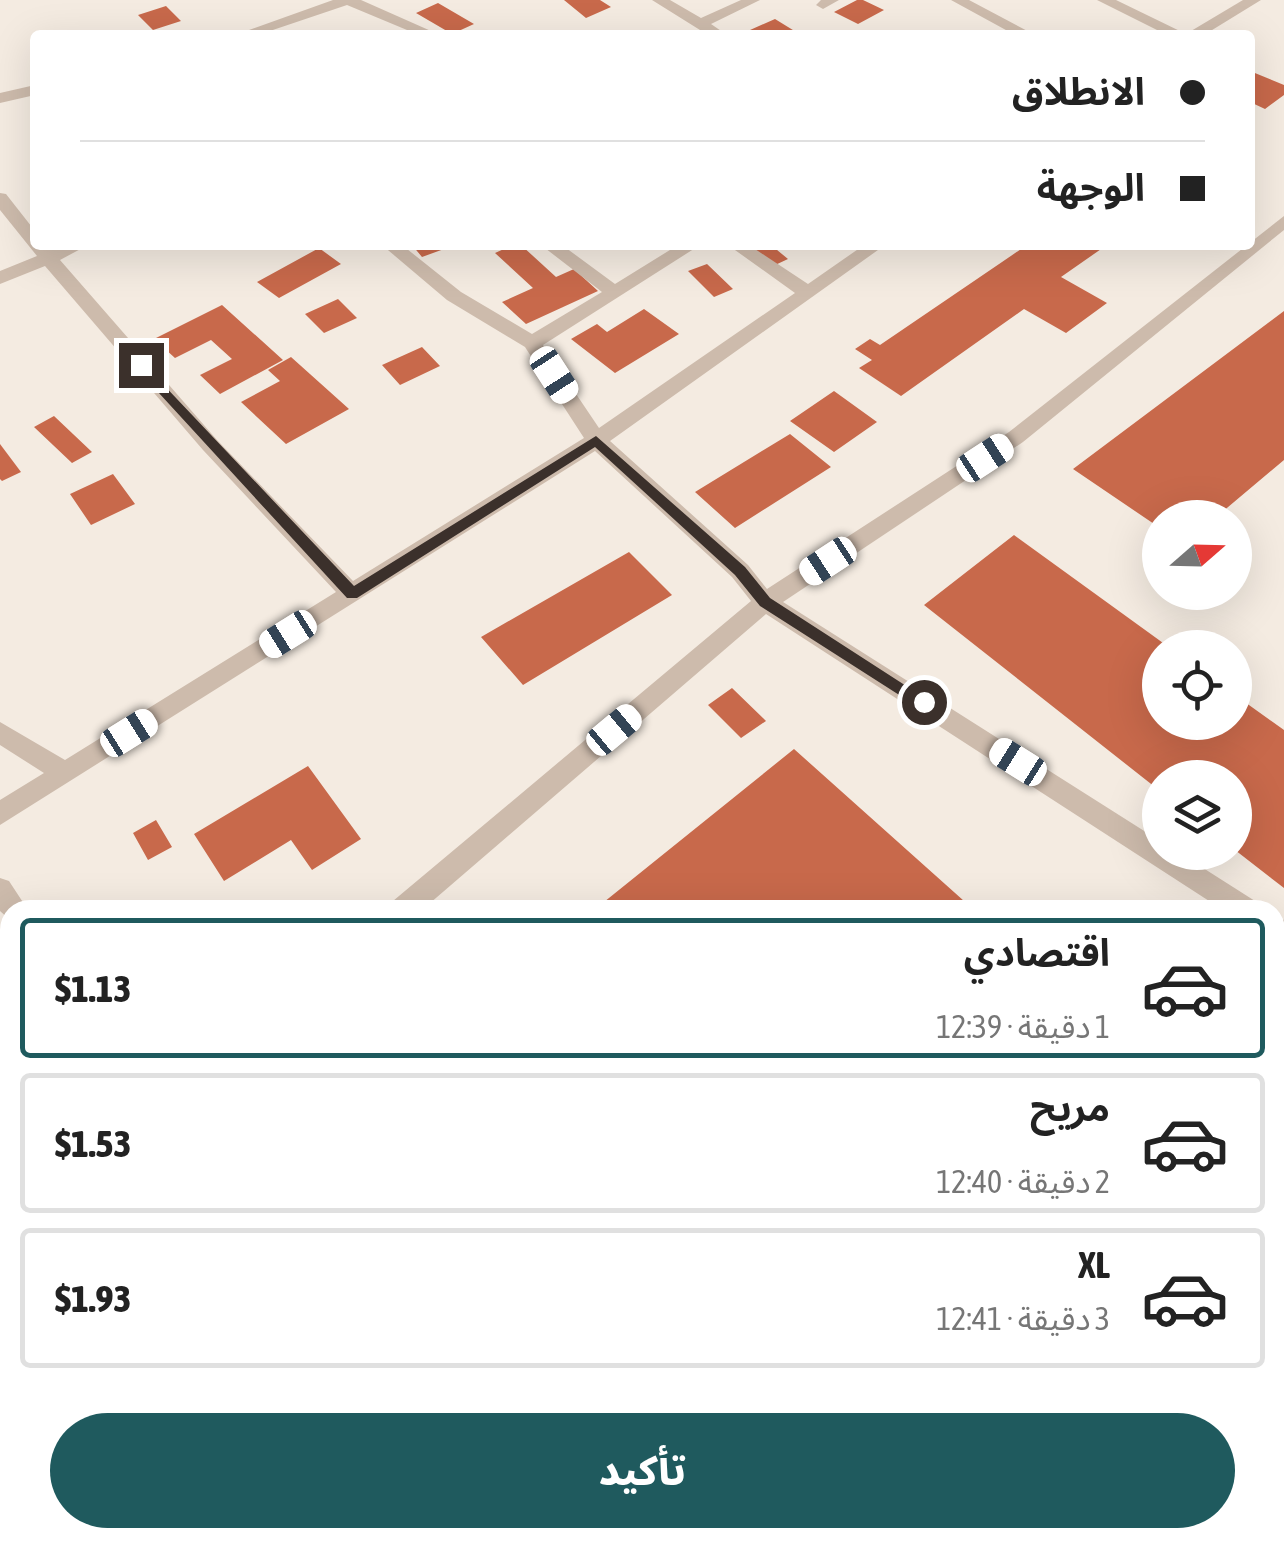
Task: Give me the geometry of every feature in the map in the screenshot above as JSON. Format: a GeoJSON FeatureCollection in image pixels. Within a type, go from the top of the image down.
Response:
{"type":"FeatureCollection","features":[{"type":"Feature","properties":{"kind":"street"},"geometry":{"type":"LineString","coordinates":[[262,30],[348,0],[420,30]]}},
{"type":"Feature","properties":{"kind":"street"},"geometry":{"type":"LineString","coordinates":[[659,0],[710,30]]}},
{"type":"Feature","properties":{"kind":"street"},"geometry":{"type":"LineString","coordinates":[[700,24],[753,0]]}},
{"type":"Feature","properties":{"kind":"street"},"geometry":{"type":"LineString","coordinates":[[958,0],[1017,30]]}},
{"type":"Feature","properties":{"kind":"street"},"geometry":{"type":"LineString","coordinates":[[1104,0],[1168,30]]}},
{"type":"Feature","properties":{"kind":"street"},"geometry":{"type":"LineString","coordinates":[[1203,30],[1254,0]]}},
{"type":"Feature","properties":{"kind":"street"},"geometry":{"type":"LineString","coordinates":[[0,98],[30,91]]}},
{"type":"Feature","properties":{"kind":"street"},"geometry":{"type":"LineString","coordinates":[[0,198],[30,236]]}},
{"type":"Feature","properties":{"kind":"street"},"geometry":{"type":"LineString","coordinates":[[1255,244],[1284,221]]}},
{"type":"Feature","properties":{"kind":"street"},"geometry":{"type":"LineString","coordinates":[[0,278],[39,250]]}},
{"type":"Feature","properties":{"kind":"street"},"geometry":{"type":"LineString","coordinates":[[41,250],[210,445],[352,594]]}},
{"type":"Feature","properties":{"kind":"street"},"geometry":{"type":"LineString","coordinates":[[398,250],[454,296],[532,343],[596,440],[740,571],[765,602],[1230,900]]}},
{"type":"Feature","properties":{"kind":"street"},"geometry":{"type":"LineString","coordinates":[[557,250],[613,291]]}},
{"type":"Feature","properties":{"kind":"street"},"geometry":{"type":"LineString","coordinates":[[532,343],[683,250]]}},
{"type":"Feature","properties":{"kind":"street"},"geometry":{"type":"LineString","coordinates":[[744,250],[807,292]]}},
{"type":"Feature","properties":{"kind":"street"},"geometry":{"type":"LineString","coordinates":[[0,814],[596,440],[869,250]]}},
{"type":"Feature","properties":{"kind":"street"},"geometry":{"type":"LineString","coordinates":[[414,900],[765,602],[1016,437],[1248,250]]}},
{"type":"Feature","properties":{"kind":"street"},"geometry":{"type":"LineString","coordinates":[[0,732],[65,773]]}},
{"type":"Feature","properties":{"kind":"building"},"geometry":{"type":"Polygon","coordinates":[[[564,0],[600,0],[611,7],[586,18],[564,0]]]}},
{"type":"Feature","properties":{"kind":"building"},"geometry":{"type":"Polygon","coordinates":[[[857,0],[884,10],[858,24],[834,12],[857,0]]]}},
{"type":"Feature","properties":{"kind":"building"},"geometry":{"type":"Polygon","coordinates":[[[438,3],[474,24],[461,30],[445,30],[416,13],[438,3]]]}},
{"type":"Feature","properties":{"kind":"building"},"geometry":{"type":"Polygon","coordinates":[[[166,6],[181,21],[153,30],[138,15],[166,6]]]}},
{"type":"Feature","properties":{"kind":"building"},"geometry":{"type":"Polygon","coordinates":[[[775,19],[793,30],[750,30],[775,19]]]}},
{"type":"Feature","properties":{"kind":"building"},"geometry":{"type":"Polygon","coordinates":[[[1255,73],[1284,85],[1284,95],[1265,109],[1255,104],[1255,73]]]}},
{"type":"Feature","properties":{"kind":"building"},"geometry":{"type":"Polygon","coordinates":[[[315,250],[322,250],[341,264],[279,298],[257,282],[315,250]]]}},
{"type":"Feature","properties":{"kind":"building"},"geometry":{"type":"Polygon","coordinates":[[[416,250],[441,250],[422,257],[416,250]]]}},
{"type":"Feature","properties":{"kind":"building"},"geometry":{"type":"Polygon","coordinates":[[[526,250],[556,277],[574,269],[598,291],[526,324],[502,302],[533,288],[495,253],[526,250]]]}},
{"type":"Feature","properties":{"kind":"building"},"geometry":{"type":"Polygon","coordinates":[[[753,250],[777,250],[788,259],[773,266],[753,250]]]}},
{"type":"Feature","properties":{"kind":"building"},"geometry":{"type":"Polygon","coordinates":[[[1020,250],[1100,250],[1061,277],[1107,303],[1066,333],[1024,309],[901,396],[859,368],[872,360],[855,349],[870,339],[880,345],[1020,250]]]}},
{"type":"Feature","properties":{"kind":"building"},"geometry":{"type":"Polygon","coordinates":[[[707,264],[733,289],[714,297],[688,271],[707,264]]]}},
{"type":"Feature","properties":{"kind":"building"},"geometry":{"type":"Polygon","coordinates":[[[338,299],[357,318],[324,333],[305,314],[338,299]]]}},
{"type":"Feature","properties":{"kind":"building"},"geometry":{"type":"Polygon","coordinates":[[[222,305],[283,360],[220,394],[200,375],[232,359],[211,340],[175,358],[154,339],[222,305]]]}},
{"type":"Feature","properties":{"kind":"building"},"geometry":{"type":"Polygon","coordinates":[[[644,309],[679,334],[615,373],[571,339],[597,324],[607,332],[644,309]]]}},
{"type":"Feature","properties":{"kind":"building"},"geometry":{"type":"Polygon","coordinates":[[[1284,311],[1284,460],[1236,500],[1142,500],[1142,516],[1073,469],[1284,311]]]}},
{"type":"Feature","properties":{"kind":"building"},"geometry":{"type":"Polygon","coordinates":[[[422,347],[440,366],[400,385],[382,365],[422,347]]]}},
{"type":"Feature","properties":{"kind":"building"},"geometry":{"type":"Polygon","coordinates":[[[291,357],[349,409],[286,444],[241,402],[280,381],[268,370],[291,357]]]}},
{"type":"Feature","properties":{"kind":"building"},"geometry":{"type":"Polygon","coordinates":[[[834,391],[877,422],[834,452],[790,421],[834,391]]]}},
{"type":"Feature","properties":{"kind":"building"},"geometry":{"type":"Polygon","coordinates":[[[54,416],[92,452],[72,463],[34,427],[54,416]]]}},
{"type":"Feature","properties":{"kind":"building"},"geometry":{"type":"Polygon","coordinates":[[[790,434],[831,467],[735,528],[695,492],[790,434]]]}},
{"type":"Feature","properties":{"kind":"building"},"geometry":{"type":"Polygon","coordinates":[[[0,444],[21,472],[2,481],[0,479],[0,444]]]}},
{"type":"Feature","properties":{"kind":"building"},"geometry":{"type":"Polygon","coordinates":[[[113,474],[135,504],[91,525],[70,494],[113,474]]]}},
{"type":"Feature","properties":{"kind":"building"},"geometry":{"type":"Polygon","coordinates":[[[1014,535],[1145,630],[1142,630],[1142,740],[1252,740],[1252,707],[1284,730],[1284,888],[1252,863],[1252,760],[1142,760],[1142,777],[924,605],[1014,535]]]}},
{"type":"Feature","properties":{"kind":"building"},"geometry":{"type":"Polygon","coordinates":[[[629,552],[672,595],[523,685],[481,637],[629,552]]]}},
{"type":"Feature","properties":{"kind":"building"},"geometry":{"type":"Polygon","coordinates":[[[732,688],[766,721],[741,738],[708,705],[732,688]]]}},
{"type":"Feature","properties":{"kind":"building"},"geometry":{"type":"Polygon","coordinates":[[[794,749],[963,900],[606,900],[794,749]]]}},
{"type":"Feature","properties":{"kind":"building"},"geometry":{"type":"Polygon","coordinates":[[[308,766],[361,839],[312,870],[291,840],[224,881],[194,834],[308,766]]]}},
{"type":"Feature","properties":{"kind":"building"},"geometry":{"type":"Polygon","coordinates":[[[156,820],[172,847],[148,860],[133,833],[156,820]]]}},
{"type":"Feature","properties":{"kind":"route"},"geometry":{"type":"LineString","coordinates":[[141,365],[210,445],[352,594],[596,440],[740,571],[765,602],[924,702]]}}]}
